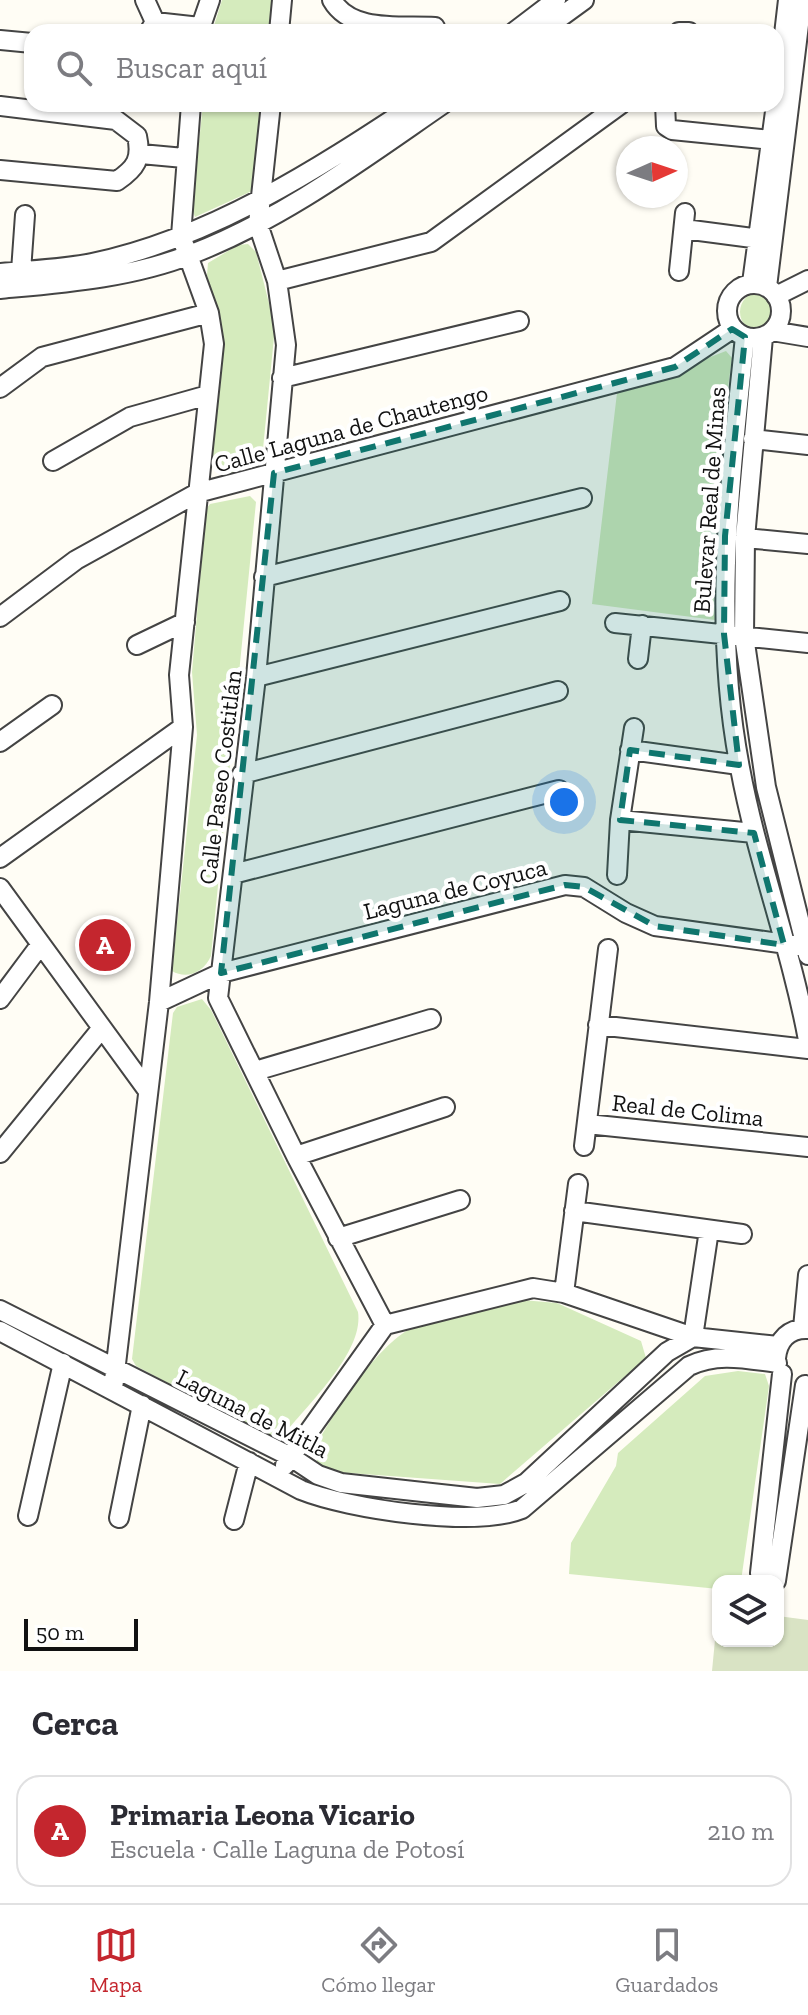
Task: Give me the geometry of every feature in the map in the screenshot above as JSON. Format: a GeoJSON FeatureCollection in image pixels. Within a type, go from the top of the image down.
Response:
{"type":"FeatureCollection","features":[{"type":"Feature","properties":{"kind":"street"},"geometry":{"type":"LineString","coordinates":[[145,0],[151,24]]}},
{"type":"Feature","properties":{"kind":"street"},"geometry":{"type":"LineString","coordinates":[[201,24],[210,0]]}},
{"type":"Feature","properties":{"kind":"street"},"geometry":{"type":"LineString","coordinates":[[280,24],[282,0]]}},
{"type":"Feature","properties":{"kind":"street"},"geometry":{"type":"LineString","coordinates":[[332,0],[351,24]]}},
{"type":"Feature","properties":{"kind":"street"},"geometry":{"type":"LineString","coordinates":[[524,24],[556,0]]}},
{"type":"Feature","properties":{"kind":"street"},"geometry":{"type":"LineString","coordinates":[[551,24],[584,0]]}},
{"type":"Feature","properties":{"kind":"street"},"geometry":{"type":"LineString","coordinates":[[784,24],[788,0]]}},
{"type":"Feature","properties":{"kind":"street"},"geometry":{"type":"LineString","coordinates":[[765,289],[804,21],[802,0]]}},
{"type":"Feature","properties":{"kind":"street"},"geometry":{"type":"LineString","coordinates":[[0,40],[24,42]]}},
{"type":"Feature","properties":{"kind":"street"},"geometry":{"type":"LineString","coordinates":[[0,106],[24,109]]}},
{"type":"Feature","properties":{"kind":"street"},"geometry":{"type":"LineString","coordinates":[[0,170],[117,181],[128,174],[141,154],[137,136],[116,120],[50,112]]}},
{"type":"Feature","properties":{"kind":"street"},"geometry":{"type":"LineString","coordinates":[[181,236],[184,158],[190,112]]}},
{"type":"Feature","properties":{"kind":"street","name":"Calle Paseo Costitlán"},"geometry":{"type":"LineString","coordinates":[[270,112],[258,224],[277,281],[286,325],[256,677],[242,774],[218,998],[385,1325]]}},
{"type":"Feature","properties":{"kind":"street"},"geometry":{"type":"LineString","coordinates":[[0,273],[91,263],[181,236],[261,199],[320,167],[404,112]]}},
{"type":"Feature","properties":{"kind":"street"},"geometry":{"type":"LineString","coordinates":[[0,289],[92,280],[190,255],[258,224],[431,112]]}},
{"type":"Feature","properties":{"kind":"street"},"geometry":{"type":"LineString","coordinates":[[277,281],[431,242],[610,112]]}},
{"type":"Feature","properties":{"kind":"street"},"geometry":{"type":"LineString","coordinates":[[665,112],[666,126],[672,130],[771,140]]}},
{"type":"Feature","properties":{"kind":"street"},"geometry":{"type":"LineString","coordinates":[[753,334],[781,310],[765,289],[760,239],[775,112]]}},
{"type":"Feature","properties":{"kind":"street"},"geometry":{"type":"LineString","coordinates":[[141,154],[184,158]]}},
{"type":"Feature","properties":{"kind":"street"},"geometry":{"type":"LineString","coordinates":[[21,271],[25,215]]}},
{"type":"Feature","properties":{"kind":"street"},"geometry":{"type":"LineString","coordinates":[[679,271],[684,221],[760,239]]}},
{"type":"Feature","properties":{"kind":"street","name":"Calle Paseo Costitlán"},"geometry":{"type":"LineString","coordinates":[[115,1379],[159,1002],[183,727],[179,675],[214,333],[190,255],[181,236]]}},
{"type":"Feature","properties":{"kind":"street"},"geometry":{"type":"LineString","coordinates":[[808,280],[730,297],[726,314],[753,334],[808,337]]}},
{"type":"Feature","properties":{"kind":"street"},"geometry":{"type":"LineString","coordinates":[[0,388],[42,357],[209,313]]}},
{"type":"Feature","properties":{"kind":"street"},"geometry":{"type":"LineString","coordinates":[[282,378],[519,321]]}},
{"type":"Feature","properties":{"kind":"street","name":"Bulevar Real de Minas"},"geometry":{"type":"LineString","coordinates":[[753,334],[753,439],[745,538],[744,636],[766,787],[807,950]]}},
{"type":"Feature","properties":{"kind":"street","name":"Bulevar Real de Minas"},"geometry":{"type":"LineString","coordinates":[[753,334],[725,536],[724,634],[739,765],[808,1040]]}},
{"type":"Feature","properties":{"kind":"street","name":"Calle Laguna de Chautengo"},"geometry":{"type":"LineString","coordinates":[[0,617],[76,560],[197,493],[675,367],[753,334]]}},
{"type":"Feature","properties":{"kind":"street"},"geometry":{"type":"LineString","coordinates":[[53,461],[130,417],[208,395]]}},
{"type":"Feature","properties":{"kind":"street"},"geometry":{"type":"LineString","coordinates":[[753,439],[808,445]]}},
{"type":"Feature","properties":{"kind":"street"},"geometry":{"type":"LineString","coordinates":[[264,577],[582,498]]}},
{"type":"Feature","properties":{"kind":"street"},"geometry":{"type":"LineString","coordinates":[[745,538],[808,544]]}},
{"type":"Feature","properties":{"kind":"street"},"geometry":{"type":"LineString","coordinates":[[256,677],[560,601]]}},
{"type":"Feature","properties":{"kind":"street"},"geometry":{"type":"LineString","coordinates":[[137,645],[185,622]]}},
{"type":"Feature","properties":{"kind":"street"},"geometry":{"type":"LineString","coordinates":[[615,623],[808,643]]}},
{"type":"Feature","properties":{"kind":"street"},"geometry":{"type":"LineString","coordinates":[[638,659],[642,625]]}},
{"type":"Feature","properties":{"kind":"street"},"geometry":{"type":"LineString","coordinates":[[242,774],[558,691]]}},
{"type":"Feature","properties":{"kind":"street"},"geometry":{"type":"LineString","coordinates":[[0,742],[52,705]]}},
{"type":"Feature","properties":{"kind":"street"},"geometry":{"type":"LineString","coordinates":[[0,858],[183,727]]}},
{"type":"Feature","properties":{"kind":"street"},"geometry":{"type":"LineString","coordinates":[[617,875],[620,820],[634,728]]}},
{"type":"Feature","properties":{"kind":"street"},"geometry":{"type":"LineString","coordinates":[[630,750],[739,765]]}},
{"type":"Feature","properties":{"kind":"street"},"geometry":{"type":"LineString","coordinates":[[233,874],[559,790]]}},
{"type":"Feature","properties":{"kind":"street"},"geometry":{"type":"LineString","coordinates":[[620,820],[754,833]]}},
{"type":"Feature","properties":{"kind":"street","name":"Laguna de Coyuca"},"geometry":{"type":"LineString","coordinates":[[159,1002],[221,973],[565,885],[584,887],[626,913],[655,926],[807,950]]}},
{"type":"Feature","properties":{"kind":"street"},"geometry":{"type":"LineString","coordinates":[[0,888],[148,1091]]}},
{"type":"Feature","properties":{"kind":"street"},"geometry":{"type":"LineString","coordinates":[[0,999],[41,944]]}},
{"type":"Feature","properties":{"kind":"street","name":"Real de Colima"},"geometry":{"type":"LineString","coordinates":[[608,949],[587,1124],[808,1147]]}},
{"type":"Feature","properties":{"kind":"street"},"geometry":{"type":"LineString","coordinates":[[255,1071],[431,1019]]}},
{"type":"Feature","properties":{"kind":"street"},"geometry":{"type":"LineString","coordinates":[[598,1025],[808,1049]]}},
{"type":"Feature","properties":{"kind":"street"},"geometry":{"type":"LineString","coordinates":[[106,1034],[130,1046],[154,1031]]}},
{"type":"Feature","properties":{"kind":"street"},"geometry":{"type":"LineString","coordinates":[[0,1153],[106,1034]]}},
{"type":"Feature","properties":{"kind":"street"},"geometry":{"type":"LineString","coordinates":[[296,1156],[445,1107]]}},
{"type":"Feature","properties":{"kind":"street"},"geometry":{"type":"LineString","coordinates":[[584,1146],[587,1124]]}},
{"type":"Feature","properties":{"kind":"street"},"geometry":{"type":"LineString","coordinates":[[564,1293],[578,1184]]}},
{"type":"Feature","properties":{"kind":"street"},"geometry":{"type":"LineString","coordinates":[[338,1238],[460,1200]]}},
{"type":"Feature","properties":{"kind":"street"},"geometry":{"type":"LineString","coordinates":[[574,1211],[742,1234]]}},
{"type":"Feature","properties":{"kind":"street"},"geometry":{"type":"LineString","coordinates":[[693,1337],[709,1230]]}},
{"type":"Feature","properties":{"kind":"street"},"geometry":{"type":"LineString","coordinates":[[760,1575],[779,1361],[788,1333],[805,1329],[808,1275]]}},
{"type":"Feature","properties":{"kind":"street"},"geometry":{"type":"LineString","coordinates":[[277,1476],[385,1325],[533,1288],[564,1293],[693,1337],[779,1361],[796,1384],[806,1385],[777,1575]]}},
{"type":"Feature","properties":{"kind":"street","name":"Laguna de Mitla"},"geometry":{"type":"LineString","coordinates":[[0,1310],[115,1379],[142,1405],[332,1503],[475,1518],[507,1515],[522,1509],[689,1366],[705,1358],[721,1356],[779,1361]]}},
{"type":"Feature","properties":{"kind":"street","name":"Laguna de Mitla"},"geometry":{"type":"LineString","coordinates":[[0,1331],[63,1363],[115,1379],[291,1457],[318,1475],[341,1483],[477,1498],[504,1495],[526,1483],[642,1379],[667,1352],[693,1337]]}},
{"type":"Feature","properties":{"kind":"street"},"geometry":{"type":"LineString","coordinates":[[28,1516],[63,1363]]}},
{"type":"Feature","properties":{"kind":"street"},"geometry":{"type":"LineString","coordinates":[[642,1379],[658,1394]]}},
{"type":"Feature","properties":{"kind":"street"},"geometry":{"type":"LineString","coordinates":[[119,1518],[142,1405]]}},
{"type":"Feature","properties":{"kind":"street"},"geometry":{"type":"LineString","coordinates":[[234,1520],[249,1462]]}},
{"type":"Feature","properties":{"kind":"street"},"geometry":{"type":"LineString","coordinates":[[475,1518],[477,1498]]}},
{"type":"Feature","properties":{"kind":"highlighted area"},"geometry":{"type":"Polygon","coordinates":[[[732,329],[745,337],[725,536],[724,634],[739,765],[630,750],[620,820],[754,833],[784,945],[655,926],[584,887],[565,885],[221,973],[274,473],[675,367],[732,329]]]}},
{"type":"Feature","properties":{"kind":"green space"},"geometry":{"type":"Polygon","coordinates":[[[222,0],[272,0],[270,24],[214,24],[222,0]]]}},
{"type":"Feature","properties":{"kind":"green space"},"geometry":{"type":"Polygon","coordinates":[[[202,112],[260,112],[252,191],[195,217],[192,209],[202,112]]]}},
{"type":"Feature","properties":{"kind":"green space"},"geometry":{"type":"Polygon","coordinates":[[[248,244],[256,252],[275,327],[262,459],[258,465],[224,476],[210,465],[224,342],[207,275],[208,263],[238,245],[248,244]]]}},
{"type":"Feature","properties":{"kind":"green space"},"geometry":{"type":"Polygon","coordinates":[[[760,292],[774,298],[780,312],[774,326],[760,332],[746,326],[740,312],[746,298],[760,292]]]}},
{"type":"Feature","properties":{"kind":"green space"},"geometry":{"type":"Polygon","coordinates":[[[726,351],[732,358],[709,526],[715,620],[592,604],[617,393],[726,351]]]}},
{"type":"Feature","properties":{"kind":"green space"},"geometry":{"type":"Polygon","coordinates":[[[250,496],[256,502],[211,956],[200,970],[183,975],[172,971],[197,735],[192,672],[206,509],[210,504],[250,496]]]}},
{"type":"Feature","properties":{"kind":"green space"},"geometry":{"type":"Polygon","coordinates":[[[202,999],[211,1010],[358,1312],[358,1327],[344,1359],[286,1432],[273,1439],[136,1366],[132,1359],[173,1013],[177,1007],[202,999]]]}},
{"type":"Feature","properties":{"kind":"green space"},"geometry":{"type":"Polygon","coordinates":[[[522,1300],[557,1303],[641,1341],[646,1358],[500,1484],[335,1472],[318,1464],[314,1451],[331,1420],[354,1385],[395,1340],[417,1326],[522,1300]]]}},
{"type":"Feature","properties":{"kind":"green space"},"geometry":{"type":"Polygon","coordinates":[[[738,1371],[765,1374],[769,1386],[742,1575],[712,1575],[712,1588],[569,1574],[571,1543],[616,1466],[618,1453],[705,1376],[738,1371]]]}},
{"type":"Feature","properties":{"kind":"green space"},"geometry":{"type":"Polygon","coordinates":[[[784,1617],[808,1620],[808,1671],[712,1671],[714,1647],[784,1647],[784,1617]]]}},
{"type":"Feature","properties":{"kind":"place","name":"Primaria Leona Vicario"},"geometry":{"type":"Point","coordinates":[105,945]}}]}
